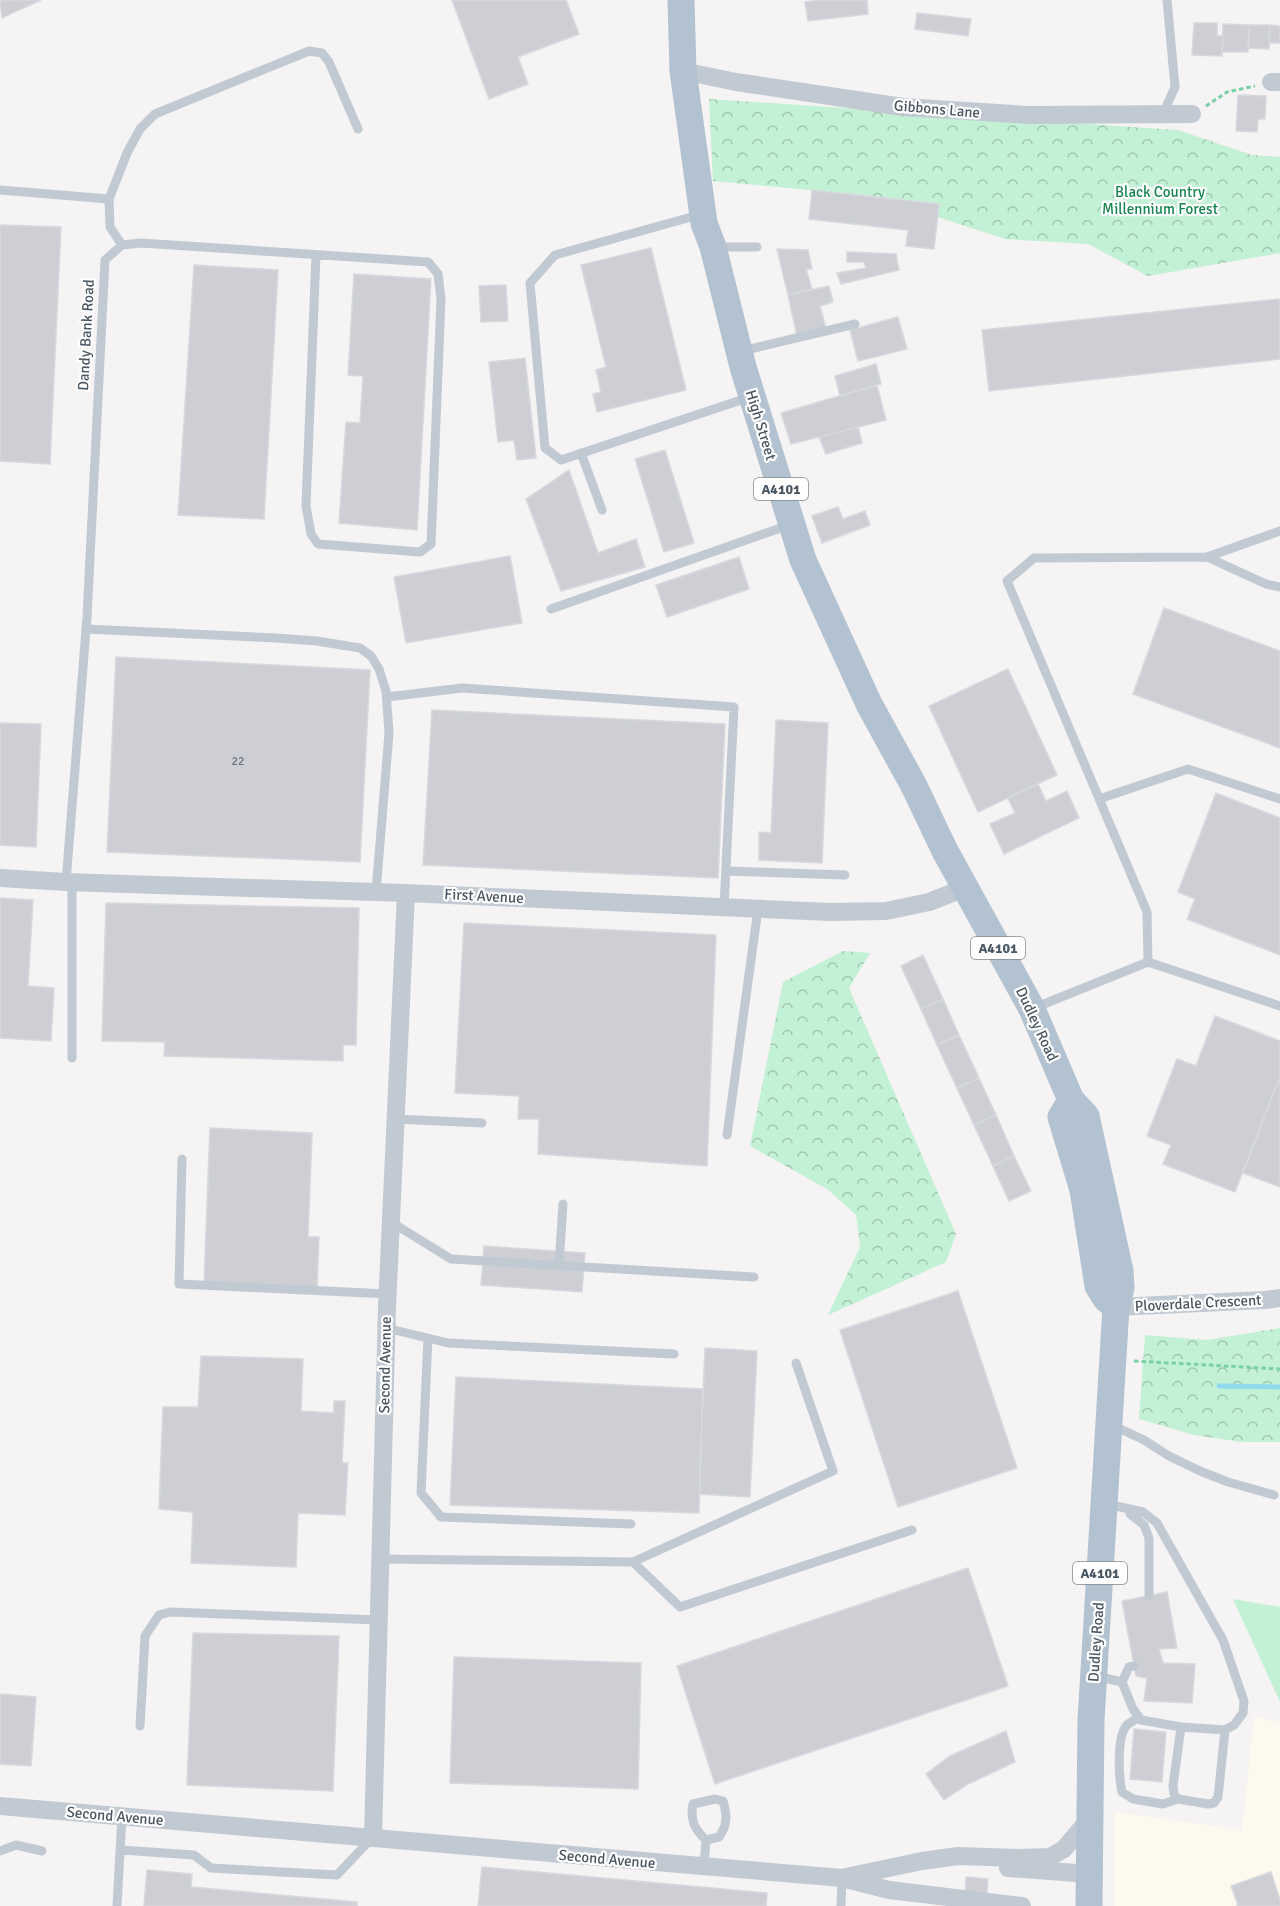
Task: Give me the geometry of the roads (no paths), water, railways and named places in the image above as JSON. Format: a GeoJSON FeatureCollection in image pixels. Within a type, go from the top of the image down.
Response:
{"type":"FeatureCollection","features":[{"type":"Feature","properties":{"kind":"main road","name":"High Street"},"geometry":{"type":"LineString","coordinates":[[681,0],[683,71],[704,223],[713,247],[739,352],[803,560],[869,704],[965,888]]}},
{"type":"Feature","properties":{"kind":"main road","name":"Dudley Road"},"geometry":{"type":"LineString","coordinates":[[965,888],[1032,1009],[1071,1100],[1086,1116],[1120,1271],[1121,1288],[1116,1307],[1110,1424],[1118,1506],[1094,1676],[1091,1720],[1089,1906]]}},
{"type":"Feature","properties":{"kind":"street","name":"Gibbons Lane"},"geometry":{"type":"LineString","coordinates":[[683,71],[736,82],[903,107],[1029,116],[1192,114]]}},
{"type":"Feature","properties":{"kind":"street","name":"First Avenue"},"geometry":{"type":"LineString","coordinates":[[0,878],[830,912],[886,911],[929,902],[965,888]]}},
{"type":"Feature","properties":{"kind":"street","name":"Second Avenue"},"geometry":{"type":"LineString","coordinates":[[373,1837],[387,1294],[406,893]]}},
{"type":"Feature","properties":{"kind":"street","name":"Ploverdale Crescent"},"geometry":{"type":"LineString","coordinates":[[1116,1307],[1280,1298]]}},
{"type":"Feature","properties":{"kind":"street","name":"Second Avenue"},"geometry":{"type":"LineString","coordinates":[[0,1806],[842,1878],[889,1890],[1022,1906]]}},
{"type":"Feature","properties":{"kind":"street","name":"Second Avenue"},"geometry":{"type":"LineString","coordinates":[[842,1878],[958,1856],[1050,1857],[1064,1849],[1090,1818]]}},
{"type":"Feature","properties":{"kind":"street","name":"Second Avenue"},"geometry":{"type":"LineString","coordinates":[[922,1861],[1089,1874]]}},
{"type":"Feature","properties":{"kind":"lane"},"geometry":{"type":"LineString","coordinates":[[1163,114],[1175,87],[1167,0]]}},
{"type":"Feature","properties":{"kind":"lane"},"geometry":{"type":"LineString","coordinates":[[316,255],[306,506],[311,534],[318,544],[420,552],[431,544],[441,298],[438,274],[428,262],[150,244],[122,245],[110,227],[109,199],[140,129],[155,114],[309,51],[322,52],[329,62],[358,129]]}},
{"type":"Feature","properties":{"kind":"lane"},"geometry":{"type":"LineString","coordinates":[[0,190],[109,199]]}},
{"type":"Feature","properties":{"kind":"lane"},"geometry":{"type":"LineString","coordinates":[[703,213],[555,255],[530,283],[545,448],[561,460],[752,396]]}},
{"type":"Feature","properties":{"kind":"lane","name":"Dandy Bank Road"},"geometry":{"type":"LineString","coordinates":[[72,1058],[69,882],[86,628],[105,260],[122,245]]}},
{"type":"Feature","properties":{"kind":"lane"},"geometry":{"type":"LineString","coordinates":[[713,247],[757,247]]}},
{"type":"Feature","properties":{"kind":"lane"},"geometry":{"type":"LineString","coordinates":[[739,352],[855,324]]}},
{"type":"Feature","properties":{"kind":"lane"},"geometry":{"type":"LineString","coordinates":[[581,453],[602,510]]}},
{"type":"Feature","properties":{"kind":"lane"},"geometry":{"type":"LineString","coordinates":[[551,609],[792,524]]}},
{"type":"Feature","properties":{"kind":"lane"},"geometry":{"type":"LineString","coordinates":[[1148,962],[1147,912],[1008,580],[1034,558],[1207,557],[1280,531]]}},
{"type":"Feature","properties":{"kind":"lane"},"geometry":{"type":"LineString","coordinates":[[1207,557],[1266,584],[1280,587]]}},
{"type":"Feature","properties":{"kind":"lane"},"geometry":{"type":"LineString","coordinates":[[86,628],[276,638],[345,645],[360,648],[371,656],[379,669],[387,697],[388,751],[376,892]]}},
{"type":"Feature","properties":{"kind":"lane"},"geometry":{"type":"LineString","coordinates":[[387,697],[462,688],[734,707],[724,907]]}},
{"type":"Feature","properties":{"kind":"lane"},"geometry":{"type":"LineString","coordinates":[[1099,799],[1188,769],[1280,799]]}},
{"type":"Feature","properties":{"kind":"lane"},"geometry":{"type":"LineString","coordinates":[[726,871],[845,875]]}},
{"type":"Feature","properties":{"kind":"lane"},"geometry":{"type":"LineString","coordinates":[[727,1135],[758,909]]}},
{"type":"Feature","properties":{"kind":"lane"},"geometry":{"type":"LineString","coordinates":[[1032,1009],[1148,962],[1280,1006]]}},
{"type":"Feature","properties":{"kind":"lane"},"geometry":{"type":"LineString","coordinates":[[396,1119],[482,1123]]}},
{"type":"Feature","properties":{"kind":"lane"},"geometry":{"type":"LineString","coordinates":[[182,1159],[179,1284],[387,1294]]}},
{"type":"Feature","properties":{"kind":"lane"},"geometry":{"type":"LineString","coordinates":[[559,1265],[562,1204]]}},
{"type":"Feature","properties":{"kind":"lane"},"geometry":{"type":"LineString","coordinates":[[391,1222],[451,1259],[754,1277]]}},
{"type":"Feature","properties":{"kind":"lane"},"geometry":{"type":"LineString","coordinates":[[386,1328],[448,1343],[674,1354]]}},
{"type":"Feature","properties":{"kind":"lane"},"geometry":{"type":"LineString","coordinates":[[428,1338],[421,1493],[441,1517],[631,1524]]}},
{"type":"Feature","properties":{"kind":"lane"},"geometry":{"type":"LineString","coordinates":[[380,1559],[633,1562],[833,1471],[796,1363]]}},
{"type":"Feature","properties":{"kind":"lane"},"geometry":{"type":"LineString","coordinates":[[1110,1424],[1200,1471],[1228,1482],[1275,1495]]}},
{"type":"Feature","properties":{"kind":"lane"},"geometry":{"type":"LineString","coordinates":[[1118,1506],[1144,1525],[1149,1538],[1149,1595]]}},
{"type":"Feature","properties":{"kind":"lane"},"geometry":{"type":"LineString","coordinates":[[1118,1506],[1143,1512],[1157,1523],[1223,1640],[1244,1701],[1243,1713],[1234,1725],[1225,1730],[1181,1727],[1142,1720],[1132,1709],[1122,1682],[1129,1667],[1134,1666]]}},
{"type":"Feature","properties":{"kind":"lane"},"geometry":{"type":"LineString","coordinates":[[633,1562],[680,1607],[912,1530]]}},
{"type":"Feature","properties":{"kind":"lane"},"geometry":{"type":"LineString","coordinates":[[140,1726],[145,1636],[159,1615],[170,1612],[379,1620]]}},
{"type":"Feature","properties":{"kind":"lane"},"geometry":{"type":"LineString","coordinates":[[1094,1676],[1122,1682]]}},
{"type":"Feature","properties":{"kind":"lane"},"geometry":{"type":"LineString","coordinates":[[1139,1717],[1127,1725],[1121,1738],[1119,1780],[1122,1792],[1133,1799],[1162,1804],[1178,1799],[1214,1803],[1218,1797],[1225,1730]]}},
{"type":"Feature","properties":{"kind":"lane"},"geometry":{"type":"LineString","coordinates":[[1178,1799],[1174,1794],[1173,1786],[1181,1727]]}},
{"type":"Feature","properties":{"kind":"lane"},"geometry":{"type":"LineString","coordinates":[[715,1799],[723,1801],[727,1813],[725,1828],[719,1837],[706,1840],[696,1831],[691,1816],[693,1804],[715,1799]]}},
{"type":"Feature","properties":{"kind":"lane"},"geometry":{"type":"LineString","coordinates":[[117,1906],[122,1816]]}},
{"type":"Feature","properties":{"kind":"lane"},"geometry":{"type":"LineString","coordinates":[[121,1850],[194,1855],[211,1868],[337,1875],[373,1837]]}},
{"type":"Feature","properties":{"kind":"lane"},"geometry":{"type":"LineString","coordinates":[[704,1867],[706,1840]]}},
{"type":"Feature","properties":{"kind":"lane"},"geometry":{"type":"LineString","coordinates":[[0,1851],[16,1845],[42,1851]]}},
{"type":"Feature","properties":{"kind":"lane"},"geometry":{"type":"LineString","coordinates":[[841,1906],[842,1878]]}},
{"type":"Feature","properties":{"kind":"waterway"},"geometry":{"type":"LineString","coordinates":[[1219,1386],[1280,1387]]}},
{"type":"Feature","properties":{"kind":"park label","name":"Black Country Millennium Forest"},"geometry":{"type":"Point","coordinates":[1160,200]}}]}
